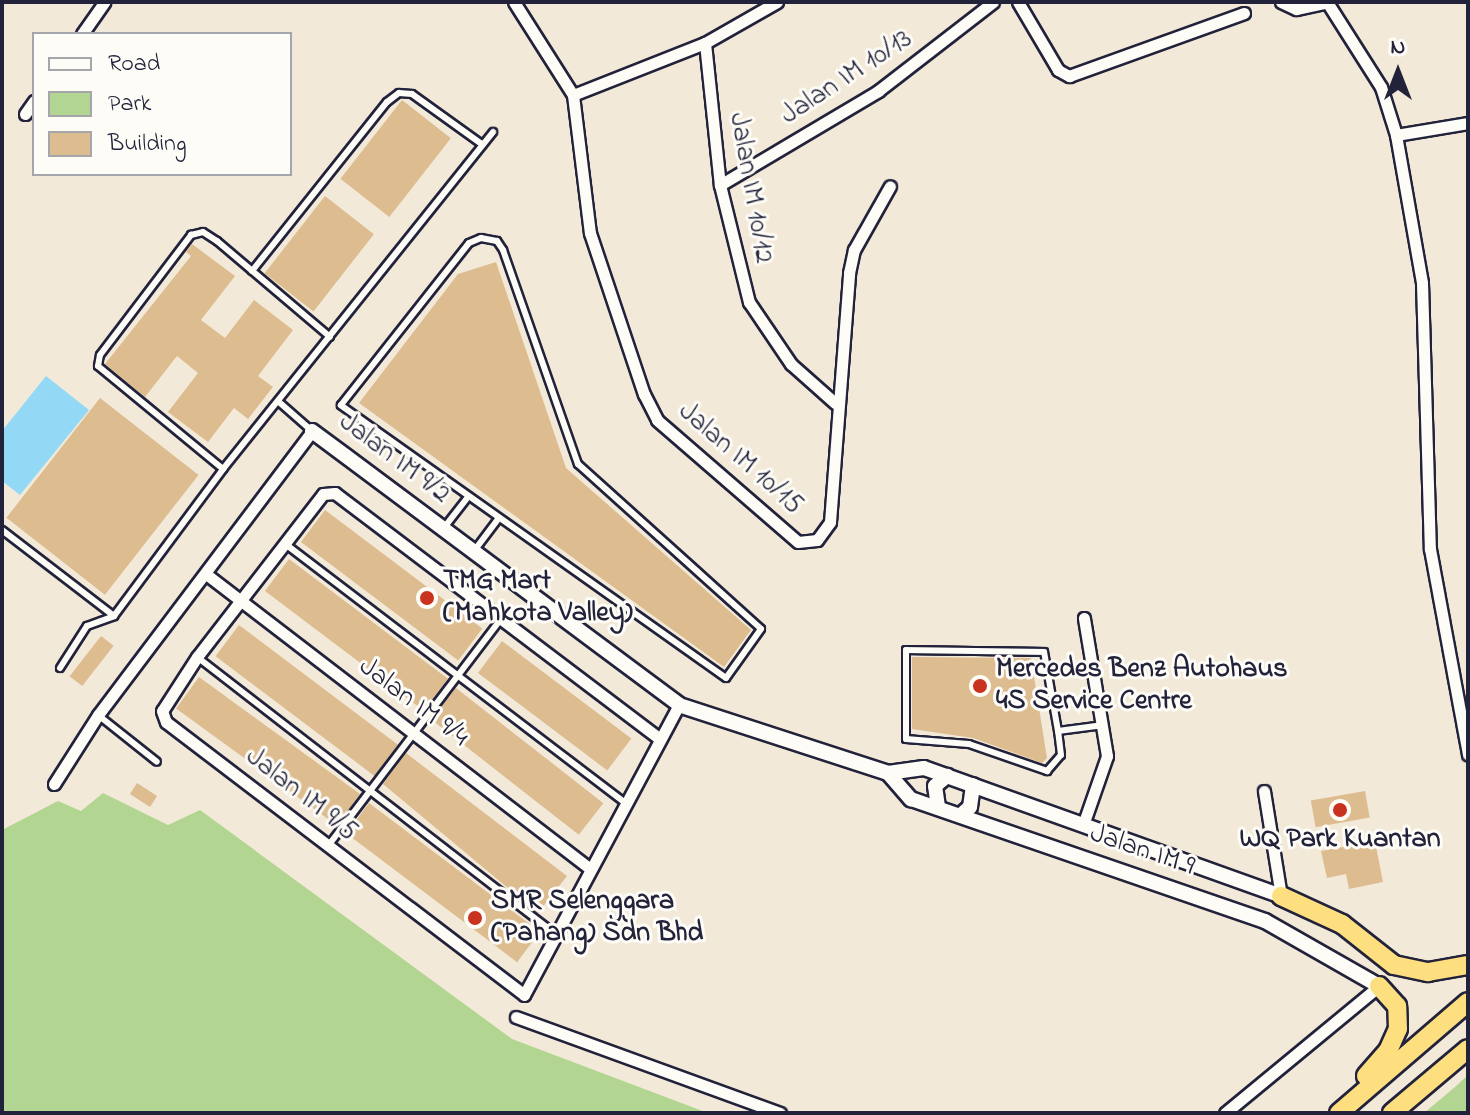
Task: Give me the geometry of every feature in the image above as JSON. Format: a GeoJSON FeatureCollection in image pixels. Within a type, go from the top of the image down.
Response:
{"type":"FeatureCollection","features":[{"type":"Feature","properties":{"kind":"highway"},"geometry":{"type":"LineString","coordinates":[[1281,896],[1342,924],[1394,965],[1428,972],[1468,965]]}},
{"type":"Feature","properties":{"kind":"highway"},"geometry":{"type":"LineString","coordinates":[[1331,1113],[1394,1040],[1397,1006],[1379,986]]}},
{"type":"Feature","properties":{"kind":"highway"},"geometry":{"type":"LineString","coordinates":[[1339,1113],[1468,1002]]}},
{"type":"Feature","properties":{"kind":"highway"},"geometry":{"type":"LineString","coordinates":[[1392,1113],[1468,1049]]}},
{"type":"Feature","properties":{"kind":"street"},"geometry":{"type":"LineString","coordinates":[[83,32],[104,2]]}},
{"type":"Feature","properties":{"kind":"street","name":"Jalan IM 10/15"},"geometry":{"type":"LineString","coordinates":[[514,2],[573,95],[590,233],[639,380],[657,420],[785,532],[807,543],[821,538],[830,522],[835,403],[854,250],[890,186]]}},
{"type":"Feature","properties":{"kind":"street"},"geometry":{"type":"LineString","coordinates":[[573,95],[705,43],[777,2]]}},
{"type":"Feature","properties":{"kind":"street","name":"Jalan IM 10/13"},"geometry":{"type":"LineString","coordinates":[[720,185],[878,91],[993,2]]}},
{"type":"Feature","properties":{"kind":"street"},"geometry":{"type":"LineString","coordinates":[[1018,2],[1058,70],[1069,76],[1244,13]]}},
{"type":"Feature","properties":{"kind":"street"},"geometry":{"type":"LineString","coordinates":[[1281,2],[1296,9],[1328,2],[1367,61],[1396,135],[1422,283],[1430,549],[1468,755]]}},
{"type":"Feature","properties":{"kind":"street","name":"Jalan IM 10/12"},"geometry":{"type":"LineString","coordinates":[[705,43],[720,185],[749,302],[791,364],[835,403]]}},
{"type":"Feature","properties":{"kind":"street"},"geometry":{"type":"LineString","coordinates":[[25,114],[32,104]]}},
{"type":"Feature","properties":{"kind":"street"},"geometry":{"type":"LineString","coordinates":[[1396,135],[1468,123]]}},
{"type":"Feature","properties":{"kind":"street","name":"Jalan IM 9/2"},"geometry":{"type":"LineString","coordinates":[[54,784],[98,715],[312,431],[679,705]]}},
{"type":"Feature","properties":{"kind":"street","name":"Jalan IM 9/5"},"geometry":{"type":"LineString","coordinates":[[557,935],[524,995],[166,722],[164,702],[323,494],[335,493],[660,739]]}},
{"type":"Feature","properties":{"kind":"street","name":"Jalan IM 9/4"},"geometry":{"type":"LineString","coordinates":[[206,574],[591,869]]}},
{"type":"Feature","properties":{"kind":"street"},"geometry":{"type":"LineString","coordinates":[[1083,825],[1107,756],[1084,618]]}},
{"type":"Feature","properties":{"kind":"street"},"geometry":{"type":"LineString","coordinates":[[557,935],[679,705]]}},
{"type":"Feature","properties":{"kind":"street","name":"Jalan IM 9"},"geometry":{"type":"LineString","coordinates":[[679,705],[888,773],[924,768],[1281,896]]}},
{"type":"Feature","properties":{"kind":"street","name":"Jalan IM 9"},"geometry":{"type":"LineString","coordinates":[[888,773],[911,799],[1265,921],[1379,986]]}},
{"type":"Feature","properties":{"kind":"street"},"geometry":{"type":"LineString","coordinates":[[938,807],[935,786],[947,776]]}},
{"type":"Feature","properties":{"kind":"street"},"geometry":{"type":"LineString","coordinates":[[961,815],[970,807],[973,785]]}},
{"type":"Feature","properties":{"kind":"street"},"geometry":{"type":"LineString","coordinates":[[1264,791],[1281,896]]}},
{"type":"Feature","properties":{"kind":"street"},"geometry":{"type":"LineString","coordinates":[[1225,1113],[1379,986]]}},
{"type":"Feature","properties":{"kind":"street"},"geometry":{"type":"LineString","coordinates":[[516,1017],[780,1113]]}},
{"type":"Feature","properties":{"kind":"lane"},"geometry":{"type":"LineString","coordinates":[[252,271],[387,102],[399,93],[412,94],[483,145]]}},
{"type":"Feature","properties":{"kind":"lane"},"geometry":{"type":"LineString","coordinates":[[60,668],[87,626],[114,616],[223,469],[493,132]]}},
{"type":"Feature","properties":{"kind":"lane"},"geometry":{"type":"LineString","coordinates":[[223,469],[105,377],[98,366],[100,355],[196,232],[210,237],[330,337]]}},
{"type":"Feature","properties":{"kind":"lane"},"geometry":{"type":"LineString","coordinates":[[490,238],[503,250],[578,464],[761,629],[726,678],[497,520],[341,405],[469,243],[490,238]]}},
{"type":"Feature","properties":{"kind":"lane"},"geometry":{"type":"LineString","coordinates":[[279,402],[312,431]]}},
{"type":"Feature","properties":{"kind":"lane"},"geometry":{"type":"LineString","coordinates":[[443,529],[467,498]]}},
{"type":"Feature","properties":{"kind":"lane"},"geometry":{"type":"LineString","coordinates":[[474,551],[497,520]]}},
{"type":"Feature","properties":{"kind":"lane"},"geometry":{"type":"LineString","coordinates":[[2,530],[114,616]]}},
{"type":"Feature","properties":{"kind":"lane"},"geometry":{"type":"LineString","coordinates":[[284,543],[627,804]]}},
{"type":"Feature","properties":{"kind":"lane"},"geometry":{"type":"LineString","coordinates":[[328,846],[501,619]]}},
{"type":"Feature","properties":{"kind":"lane"},"geometry":{"type":"LineString","coordinates":[[906,650],[1044,652],[1058,731],[1061,755],[1047,771],[969,744],[906,739],[906,650]]}},
{"type":"Feature","properties":{"kind":"lane"},"geometry":{"type":"LineString","coordinates":[[197,657],[557,935]]}},
{"type":"Feature","properties":{"kind":"lane"},"geometry":{"type":"LineString","coordinates":[[98,715],[157,762]]}},
{"type":"Feature","properties":{"kind":"lane"},"geometry":{"type":"LineString","coordinates":[[1058,731],[1104,725]]}},
{"type":"Feature","properties":{"kind":"green space"},"geometry":{"type":"Polygon","coordinates":[[[103,793],[168,825],[200,810],[512,1039],[708,1113],[2,1113],[2,830],[58,801],[81,811],[103,793]]]}},
{"type":"Feature","properties":{"kind":"green space"},"geometry":{"type":"Polygon","coordinates":[[[1468,1075],[1468,1113],[1424,1113],[1455,1087],[1468,1075]]]}},
{"type":"Feature","properties":{"kind":"water"},"geometry":{"type":"Polygon","coordinates":[[[46,376],[89,410],[20,495],[2,481],[2,431],[46,376]]]}},
{"type":"Feature","properties":{"kind":"building"},"geometry":{"type":"Polygon","coordinates":[[[402,100],[451,138],[389,217],[340,179],[402,100]]]}},
{"type":"Feature","properties":{"kind":"building"},"geometry":{"type":"Polygon","coordinates":[[[325,196],[374,234],[314,311],[265,273],[325,196]]]}},
{"type":"Feature","properties":{"kind":"building"},"geometry":{"type":"Polygon","coordinates":[[[192,244],[235,276],[201,320],[225,338],[254,300],[293,330],[258,376],[273,387],[248,419],[234,408],[208,442],[168,412],[198,373],[177,356],[145,397],[105,364],[191,256],[186,252],[192,244]]]}},
{"type":"Feature","properties":{"kind":"building"},"geometry":{"type":"Polygon","coordinates":[[[496,262],[566,468],[751,630],[724,667],[359,403],[458,274],[496,262]]]}},
{"type":"Feature","properties":{"kind":"building"},"geometry":{"type":"Polygon","coordinates":[[[100,398],[199,475],[105,595],[6,518],[100,398]]]}},
{"type":"Feature","properties":{"kind":"building"},"geometry":{"type":"Polygon","coordinates":[[[325,510],[482,629],[458,661],[301,542],[325,510]]]}},
{"type":"Feature","properties":{"kind":"building"},"geometry":{"type":"Polygon","coordinates":[[[289,559],[448,679],[424,711],[265,591],[289,559]]]}},
{"type":"Feature","properties":{"kind":"building"},"geometry":{"type":"Polygon","coordinates":[[[239,625],[398,745],[374,776],[216,656],[239,625]]]}},
{"type":"Feature","properties":{"kind":"building"},"geometry":{"type":"Polygon","coordinates":[[[101,636],[114,646],[82,686],[70,676],[101,636]]]}},
{"type":"Feature","properties":{"kind":"building"},"geometry":{"type":"Polygon","coordinates":[[[502,641],[631,738],[607,770],[478,673],[502,641]]]}},
{"type":"Feature","properties":{"kind":"building"},"geometry":{"type":"Polygon","coordinates":[[[912,657],[1031,658],[1047,758],[1042,763],[973,738],[912,729],[912,657]]]}},
{"type":"Feature","properties":{"kind":"building"},"geometry":{"type":"Polygon","coordinates":[[[199,677],[360,794],[337,826],[176,709],[199,677]]]}},
{"type":"Feature","properties":{"kind":"building"},"geometry":{"type":"Polygon","coordinates":[[[456,688],[603,803],[579,835],[431,720],[456,688]]]}},
{"type":"Feature","properties":{"kind":"building"},"geometry":{"type":"Polygon","coordinates":[[[406,753],[567,876],[538,913],[383,784],[406,753]]]}},
{"type":"Feature","properties":{"kind":"building"},"geometry":{"type":"Polygon","coordinates":[[[137,783],[157,796],[150,807],[130,794],[137,783]]]}},
{"type":"Feature","properties":{"kind":"building","name":"WQ Park Kuantan"},"geometry":{"type":"Polygon","coordinates":[[[1365,791],[1370,818],[1316,827],[1311,801],[1365,791]]]}},
{"type":"Feature","properties":{"kind":"building"},"geometry":{"type":"Polygon","coordinates":[[[369,803],[540,932],[517,962],[346,833],[369,803]]]}},
{"type":"Feature","properties":{"kind":"building"},"geometry":{"type":"Polygon","coordinates":[[[1375,841],[1383,882],[1349,889],[1346,874],[1327,878],[1321,851],[1375,841]]]}},
{"type":"Feature","properties":{"kind":"place","name":"TMG Mart (Mahkota Valley)"},"geometry":{"type":"Point","coordinates":[427,598]}},
{"type":"Feature","properties":{"kind":"place","name":"Mercedes Benz Autohaus 4S Service Centre"},"geometry":{"type":"Point","coordinates":[980,686]}},
{"type":"Feature","properties":{"kind":"place","name":"WQ Park Kuantan"},"geometry":{"type":"Point","coordinates":[1340,810]}},
{"type":"Feature","properties":{"kind":"place","name":"SMR Selenggara (Pahang) Sdn Bhd"},"geometry":{"type":"Point","coordinates":[475,918]}}]}
